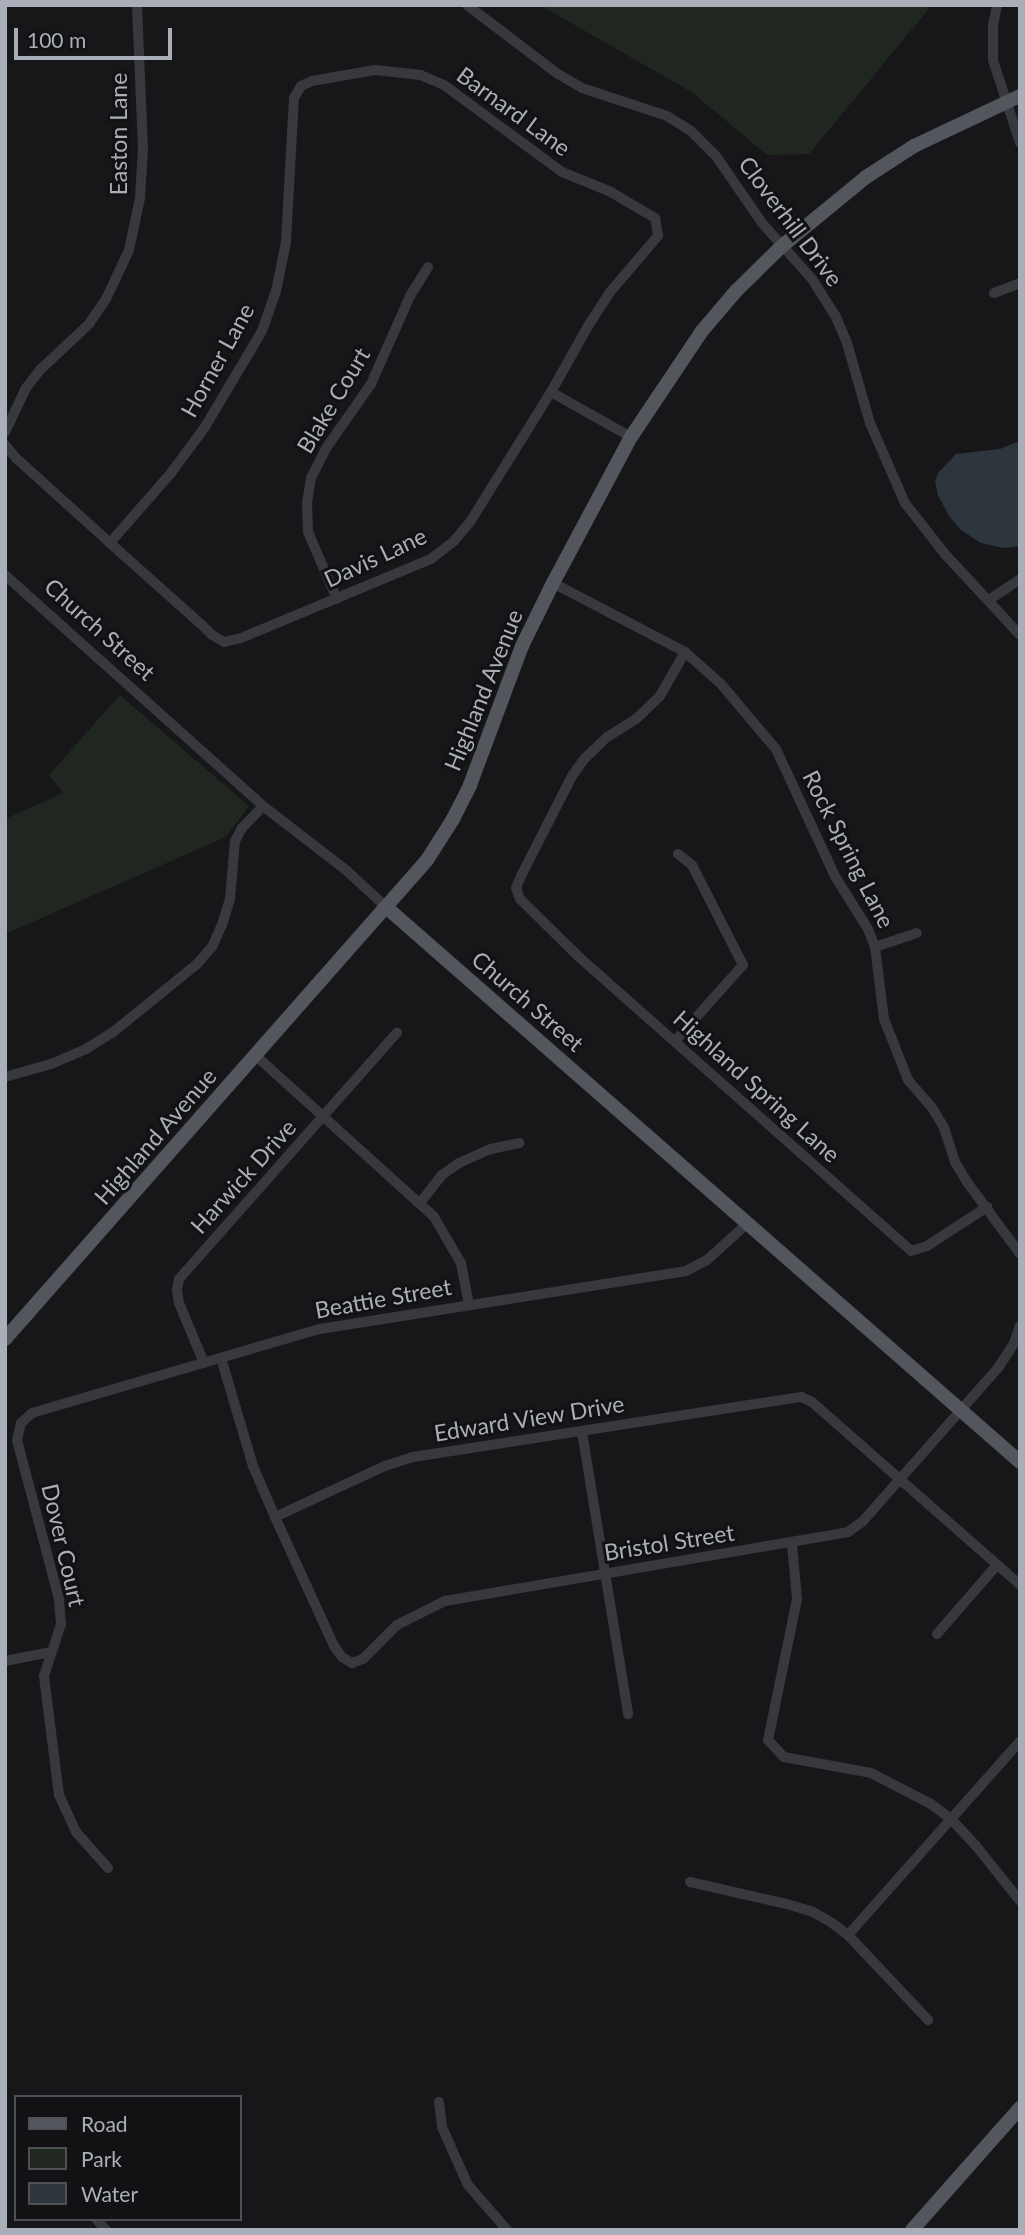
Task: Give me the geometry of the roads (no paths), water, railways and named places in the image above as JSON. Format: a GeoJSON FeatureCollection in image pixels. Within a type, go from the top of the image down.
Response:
{"type":"FeatureCollection","features":[{"type":"Feature","properties":{"kind":"main road","name":"Highland Avenue"},"geometry":{"type":"LineString","coordinates":[[5,1339],[427,860],[453,819],[470,785],[522,646],[553,583],[632,438],[702,331],[736,291],[825,208],[914,146],[1004,101],[1020,96]]}},
{"type":"Feature","properties":{"kind":"main road","name":"Church Street"},"geometry":{"type":"LineString","coordinates":[[386,907],[1020,1462]]}},
{"type":"Feature","properties":{"kind":"main road"},"geometry":{"type":"LineString","coordinates":[[912,2230],[1020,2108]]}},
{"type":"Feature","properties":{"kind":"street","name":"Easton Lane"},"geometry":{"type":"LineString","coordinates":[[5,432],[26,388],[40,370],[89,324],[129,250],[140,198],[143,149],[137,5]]}},
{"type":"Feature","properties":{"kind":"street","name":"Cloverhill Drive"},"geometry":{"type":"LineString","coordinates":[[467,5],[558,74],[582,88],[667,116],[691,131],[716,156],[782,246],[812,279],[836,317],[847,344],[870,423],[905,503],[944,553],[1020,635]]}},
{"type":"Feature","properties":{"kind":"street"},"geometry":{"type":"LineString","coordinates":[[997,5],[993,25],[993,60],[1004,101],[1020,143]]}},
{"type":"Feature","properties":{"kind":"street","name":"Barnard Lane"},"geometry":{"type":"LineString","coordinates":[[300,86],[312,81],[375,70],[421,75],[444,85],[562,172],[609,191],[655,218],[657,236],[610,292],[551,392]]}},
{"type":"Feature","properties":{"kind":"street","name":"Horner Lane"},"geometry":{"type":"LineString","coordinates":[[110,543],[171,473],[205,427],[262,331],[276,291],[286,242],[294,98],[300,86]]}},
{"type":"Feature","properties":{"kind":"street","name":"Blake Court"},"geometry":{"type":"LineString","coordinates":[[337,599],[308,532],[307,503],[312,478],[327,447],[371,384],[410,296],[428,267]]}},
{"type":"Feature","properties":{"kind":"street"},"geometry":{"type":"LineString","coordinates":[[994,293],[1020,283]]}},
{"type":"Feature","properties":{"kind":"street"},"geometry":{"type":"LineString","coordinates":[[551,392],[632,438]]}},
{"type":"Feature","properties":{"kind":"street","name":"Davis Lane"},"geometry":{"type":"LineString","coordinates":[[110,543],[224,642],[241,638],[431,559],[454,541],[470,522],[551,392]]}},
{"type":"Feature","properties":{"kind":"street"},"geometry":{"type":"LineString","coordinates":[[5,445],[110,543]]}},
{"type":"Feature","properties":{"kind":"street","name":"Church Street"},"geometry":{"type":"LineString","coordinates":[[5,575],[263,806],[347,871],[386,907]]}},
{"type":"Feature","properties":{"kind":"street"},"geometry":{"type":"LineString","coordinates":[[989,600],[1020,579]]}},
{"type":"Feature","properties":{"kind":"street","name":"Rock Spring Lane"},"geometry":{"type":"LineString","coordinates":[[553,583],[685,652],[712,674],[776,749],[836,878],[868,929],[875,947],[884,1019],[895,1054],[908,1080],[931,1106],[944,1128],[955,1162],[967,1182],[1020,1254]]}},
{"type":"Feature","properties":{"kind":"street","name":"Highland Spring Lane"},"geometry":{"type":"LineString","coordinates":[[685,652],[660,696],[636,719],[607,737],[578,767],[516,888],[520,899],[579,957],[911,1251],[927,1246],[987,1207]]}},
{"type":"Feature","properties":{"kind":"street"},"geometry":{"type":"LineString","coordinates":[[5,1077],[51,1064],[86,1049],[113,1033],[197,964],[212,947],[222,925],[230,899],[235,841],[263,806]]}},
{"type":"Feature","properties":{"kind":"street"},"geometry":{"type":"LineString","coordinates":[[675,1041],[743,965],[692,866],[678,854]]}},
{"type":"Feature","properties":{"kind":"street"},"geometry":{"type":"LineString","coordinates":[[875,947],[917,933]]}},
{"type":"Feature","properties":{"kind":"street","name":"Harwick Drive"},"geometry":{"type":"LineString","coordinates":[[204,1363],[179,1303],[177,1290],[180,1279],[397,1033]]}},
{"type":"Feature","properties":{"kind":"street"},"geometry":{"type":"LineString","coordinates":[[255,1055],[434,1217],[461,1263],[469,1305]]}},
{"type":"Feature","properties":{"kind":"street"},"geometry":{"type":"LineString","coordinates":[[420,1203],[442,1175],[459,1163],[491,1149],[519,1143]]}},
{"type":"Feature","properties":{"kind":"street","name":"Beattie Street"},"geometry":{"type":"LineString","coordinates":[[21,1423],[32,1413],[320,1329],[686,1271],[708,1260],[748,1223]]}},
{"type":"Feature","properties":{"kind":"street"},"geometry":{"type":"LineString","coordinates":[[960,1409],[998,1368],[1014,1343],[1020,1326]]}},
{"type":"Feature","properties":{"kind":"street"},"geometry":{"type":"LineString","coordinates":[[221,1358],[253,1466],[275,1517]]}},
{"type":"Feature","properties":{"kind":"street","name":"Edward View Drive"},"geometry":{"type":"LineString","coordinates":[[275,1517],[384,1466],[412,1457],[801,1397],[812,1402],[898,1479]]}},
{"type":"Feature","properties":{"kind":"street","name":"Bristol Street"},"geometry":{"type":"LineString","coordinates":[[275,1517],[334,1646],[342,1657],[352,1663],[363,1660],[397,1625],[445,1601],[792,1544],[848,1532],[863,1521],[960,1409]]}},
{"type":"Feature","properties":{"kind":"street","name":"Dover Court"},"geometry":{"type":"LineString","coordinates":[[21,1423],[17,1440],[60,1600],[61,1624],[44,1676],[60,1795],[76,1832],[108,1868]]}},
{"type":"Feature","properties":{"kind":"street"},"geometry":{"type":"LineString","coordinates":[[582,1432],[628,1714]]}},
{"type":"Feature","properties":{"kind":"street"},"geometry":{"type":"LineString","coordinates":[[898,1479],[1020,1585]]}},
{"type":"Feature","properties":{"kind":"street"},"geometry":{"type":"LineString","coordinates":[[792,1544],[797,1599],[768,1740],[784,1757],[871,1773],[908,1790],[951,1819],[1020,1901]]}},
{"type":"Feature","properties":{"kind":"street"},"geometry":{"type":"LineString","coordinates":[[937,1634],[997,1565]]}},
{"type":"Feature","properties":{"kind":"street"},"geometry":{"type":"LineString","coordinates":[[5,1661],[51,1652]]}},
{"type":"Feature","properties":{"kind":"street"},"geometry":{"type":"LineString","coordinates":[[848,1935],[1020,1741]]}},
{"type":"Feature","properties":{"kind":"street"},"geometry":{"type":"LineString","coordinates":[[690,1882],[813,1912],[848,1935],[928,2020]]}},
{"type":"Feature","properties":{"kind":"street"},"geometry":{"type":"LineString","coordinates":[[439,2102],[442,2127],[468,2186],[507,2230]]}},
{"type":"Feature","properties":{"kind":"water"},"geometry":{"type":"Polygon","coordinates":[[[1020,441],[1020,546],[1003,548],[981,543],[961,530],[949,516],[938,495],[935,482],[938,473],[956,454],[1000,449],[1020,441]]]}}]}
